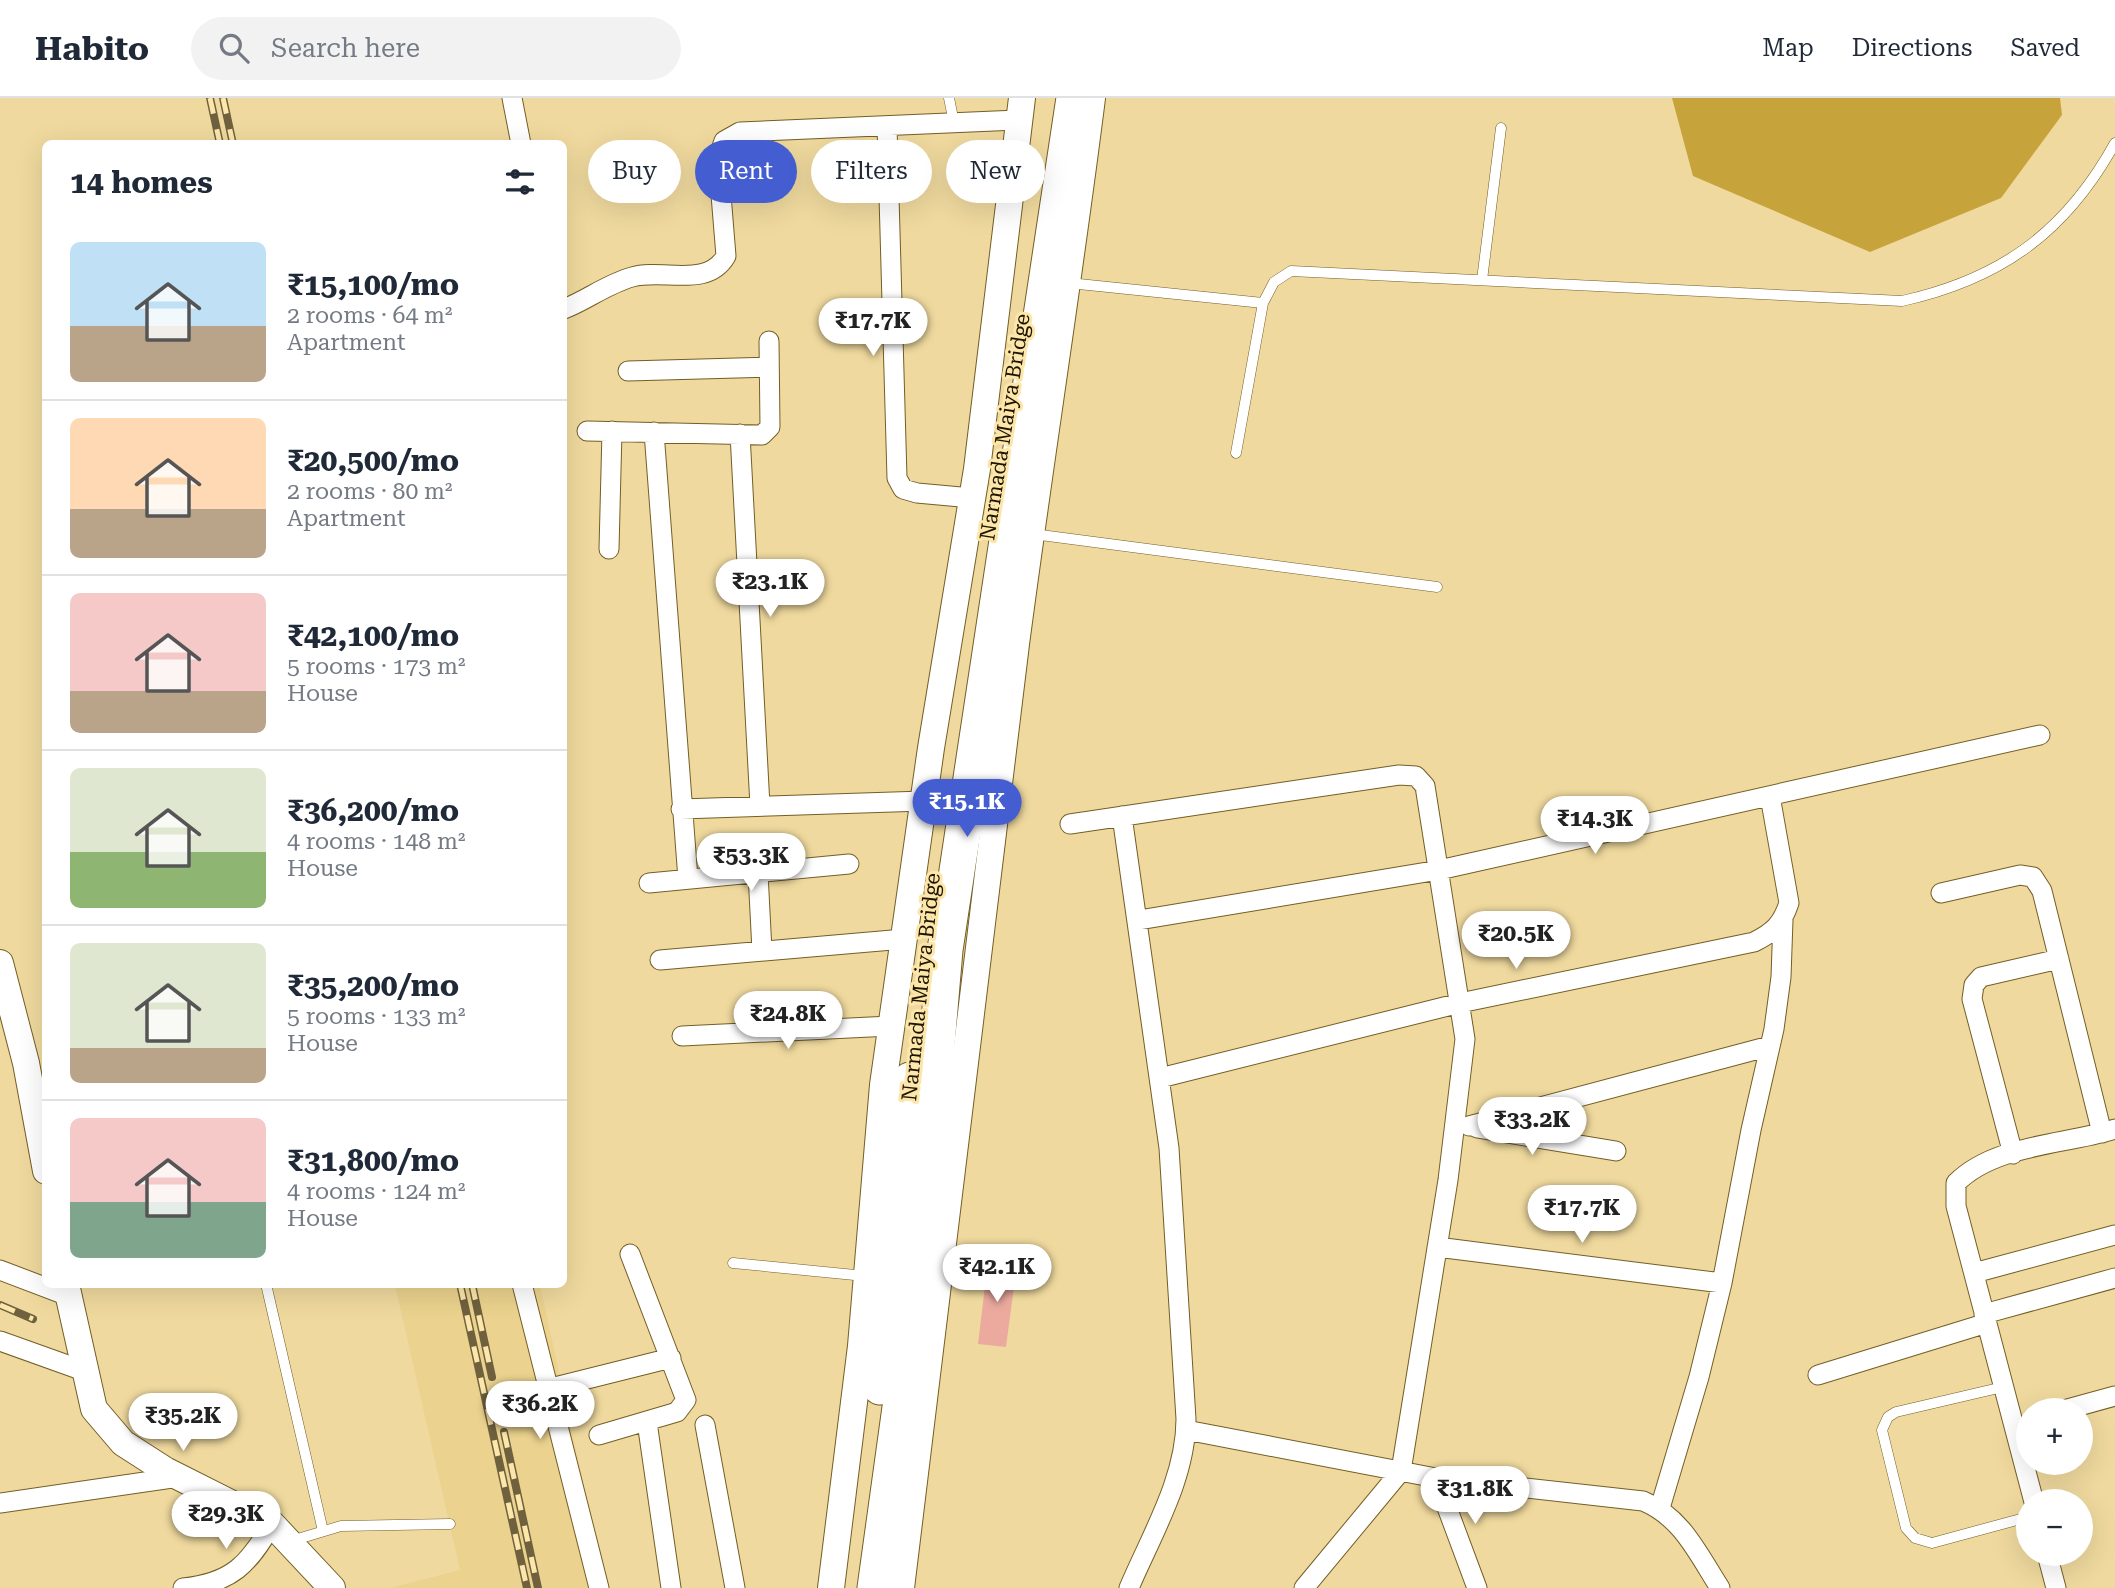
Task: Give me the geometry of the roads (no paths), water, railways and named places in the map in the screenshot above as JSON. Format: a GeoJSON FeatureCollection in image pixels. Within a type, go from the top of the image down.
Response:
{"type":"FeatureCollection","features":[{"type":"Feature","properties":{"kind":"highway","name":"Narmada Maiya Bridge"},"geometry":{"type":"LineString","coordinates":[[855,1588],[874,1452],[927,906],[1016,366],[1051,98]]}},
{"type":"Feature","properties":{"kind":"highway"},"geometry":{"type":"LineString","coordinates":[[875,1588],[916,1292],[945,950],[1074,98]]}},
{"type":"Feature","properties":{"kind":"street"},"geometry":{"type":"LineString","coordinates":[[512,98],[520,140]]}},
{"type":"Feature","properties":{"kind":"street"},"geometry":{"type":"LineString","coordinates":[[901,1588],[937,1262],[1092,98]]}},
{"type":"Feature","properties":{"kind":"street"},"geometry":{"type":"LineString","coordinates":[[567,308],[608,285],[635,276],[705,274],[719,268],[726,256],[718,158],[724,141],[740,132],[954,123],[1020,109],[972,498],[923,801],[891,1026],[861,1346],[831,1588]]}},
{"type":"Feature","properties":{"kind":"street"},"geometry":{"type":"LineString","coordinates":[[887,126],[897,478],[903,489],[917,493],[972,498]]}},
{"type":"Feature","properties":{"kind":"street"},"geometry":{"type":"LineString","coordinates":[[587,431],[762,435],[770,427],[769,341]]}},
{"type":"Feature","properties":{"kind":"street"},"geometry":{"type":"LineString","coordinates":[[628,371],[769,367]]}},
{"type":"Feature","properties":{"kind":"street"},"geometry":{"type":"LineString","coordinates":[[609,549],[612,432]]}},
{"type":"Feature","properties":{"kind":"street"},"geometry":{"type":"LineString","coordinates":[[654,432],[688,879]]}},
{"type":"Feature","properties":{"kind":"street"},"geometry":{"type":"LineString","coordinates":[[740,434],[760,806]]}},
{"type":"Feature","properties":{"kind":"street"},"geometry":{"type":"LineString","coordinates":[[1139,920],[1439,870],[2040,735]]}},
{"type":"Feature","properties":{"kind":"street"},"geometry":{"type":"LineString","coordinates":[[1070,824],[1399,775],[1416,776],[1425,786],[1465,1039],[1462,1125],[1437,1247],[1401,1471],[1304,1588]]}},
{"type":"Feature","properties":{"kind":"street"},"geometry":{"type":"LineString","coordinates":[[1661,1508],[1699,1377],[1722,1283],[1770,1046],[1781,977],[1783,920],[1789,903],[1770,796]]}},
{"type":"Feature","properties":{"kind":"street"},"geometry":{"type":"LineString","coordinates":[[681,809],[923,801]]}},
{"type":"Feature","properties":{"kind":"street"},"geometry":{"type":"LineString","coordinates":[[1122,816],[1139,920],[1169,1148],[1186,1430],[1181,1466],[1129,1588]]}},
{"type":"Feature","properties":{"kind":"street"},"geometry":{"type":"LineString","coordinates":[[649,883],[849,864]]}},
{"type":"Feature","properties":{"kind":"street"},"geometry":{"type":"LineString","coordinates":[[758,873],[762,951]]}},
{"type":"Feature","properties":{"kind":"street"},"geometry":{"type":"LineString","coordinates":[[1941,893],[2020,875],[2033,877],[2042,891],[2108,1131],[2013,1154],[1968,1171],[1956,1183],[1956,1206],[2003,1387],[2016,1413]]}},
{"type":"Feature","properties":{"kind":"street"},"geometry":{"type":"LineString","coordinates":[[1160,1078],[1460,1003],[1754,942],[1773,933],[1783,920]]}},
{"type":"Feature","properties":{"kind":"street"},"geometry":{"type":"LineString","coordinates":[[660,960],[904,939]]}},
{"type":"Feature","properties":{"kind":"street"},"geometry":{"type":"LineString","coordinates":[[2013,1154],[1972,999],[1973,985],[1982,977],[2059,959]]}},
{"type":"Feature","properties":{"kind":"street"},"geometry":{"type":"LineString","coordinates":[[0,963],[26,1063],[42,1149]]}},
{"type":"Feature","properties":{"kind":"street"},"geometry":{"type":"LineString","coordinates":[[682,1035],[891,1026]]}},
{"type":"Feature","properties":{"kind":"street"},"geometry":{"type":"LineString","coordinates":[[1462,1125],[1770,1046]]}},
{"type":"Feature","properties":{"kind":"street"},"geometry":{"type":"LineString","coordinates":[[1462,1125],[1616,1151]]}},
{"type":"Feature","properties":{"kind":"street"},"geometry":{"type":"LineString","coordinates":[[1974,1273],[2115,1235]]}},
{"type":"Feature","properties":{"kind":"street"},"geometry":{"type":"LineString","coordinates":[[1437,1247],[1722,1283]]}},
{"type":"Feature","properties":{"kind":"street"},"geometry":{"type":"LineString","coordinates":[[599,1434],[677,1412],[686,1400],[630,1254]]}},
{"type":"Feature","properties":{"kind":"street"},"geometry":{"type":"LineString","coordinates":[[0,1270],[42,1283]]}},
{"type":"Feature","properties":{"kind":"street"},"geometry":{"type":"LineString","coordinates":[[1818,1375],[2115,1278]]}},
{"type":"Feature","properties":{"kind":"street"},"geometry":{"type":"LineString","coordinates":[[523,1288],[599,1588]]}},
{"type":"Feature","properties":{"kind":"street"},"geometry":{"type":"LineString","coordinates":[[67,1290],[94,1409],[123,1443],[179,1477],[281,1532],[332,1588]]}},
{"type":"Feature","properties":{"kind":"street"},"geometry":{"type":"LineString","coordinates":[[0,1341],[84,1371]]}},
{"type":"Feature","properties":{"kind":"street"},"geometry":{"type":"LineString","coordinates":[[547,1389],[671,1358]]}},
{"type":"Feature","properties":{"kind":"street"},"geometry":{"type":"LineString","coordinates":[[2093,1402],[2115,1396]]}},
{"type":"Feature","properties":{"kind":"street"},"geometry":{"type":"LineString","coordinates":[[648,1422],[671,1588]]}},
{"type":"Feature","properties":{"kind":"street"},"geometry":{"type":"LineString","coordinates":[[705,1425],[735,1588]]}},
{"type":"Feature","properties":{"kind":"street"},"geometry":{"type":"LineString","coordinates":[[1186,1430],[1436,1478],[1643,1501],[1661,1508],[1677,1521],[1720,1588]]}},
{"type":"Feature","properties":{"kind":"street"},"geometry":{"type":"LineString","coordinates":[[0,1503],[179,1477]]}},
{"type":"Feature","properties":{"kind":"street"},"geometry":{"type":"LineString","coordinates":[[1436,1478],[1477,1588]]}},
{"type":"Feature","properties":{"kind":"street"},"geometry":{"type":"LineString","coordinates":[[183,1588],[223,1578],[253,1557],[281,1532]]}},
{"type":"Feature","properties":{"kind":"street"},"geometry":{"type":"LineString","coordinates":[[2050,1566],[2056,1588]]}},
{"type":"Feature","properties":{"kind":"lane"},"geometry":{"type":"LineString","coordinates":[[949,98],[954,123]]}},
{"type":"Feature","properties":{"kind":"lane"},"geometry":{"type":"LineString","coordinates":[[1482,280],[1502,128]]}},
{"type":"Feature","properties":{"kind":"lane"},"geometry":{"type":"LineString","coordinates":[[1236,453],[1263,303],[1274,282],[1290,271],[1902,301],[1967,283],[2029,247],[2068,213],[2096,177],[2115,143]]}},
{"type":"Feature","properties":{"kind":"lane"},"geometry":{"type":"LineString","coordinates":[[1068,283],[1263,303]]}},
{"type":"Feature","properties":{"kind":"lane"},"geometry":{"type":"LineString","coordinates":[[1032,534],[1437,587]]}},
{"type":"Feature","properties":{"kind":"lane"},"geometry":{"type":"LineString","coordinates":[[733,1263],[867,1276]]}},
{"type":"Feature","properties":{"kind":"lane"},"geometry":{"type":"LineString","coordinates":[[267,1288],[323,1531]]}},
{"type":"Feature","properties":{"kind":"lane"},"geometry":{"type":"LineString","coordinates":[[2003,1387],[1896,1412],[1888,1417],[1882,1430],[1906,1528],[1915,1538],[1932,1543],[2016,1520]]}},
{"type":"Feature","properties":{"kind":"lane"},"geometry":{"type":"LineString","coordinates":[[281,1532],[323,1531],[341,1526],[372,1524],[450,1524]]}},
{"type":"Feature","properties":{"kind":"railway"},"geometry":{"type":"LineString","coordinates":[[210,98],[219,140]]}},
{"type":"Feature","properties":{"kind":"railway"},"geometry":{"type":"LineString","coordinates":[[223,98],[232,140]]}},
{"type":"Feature","properties":{"kind":"railway"},"geometry":{"type":"LineString","coordinates":[[461,1288],[527,1588]]}},
{"type":"Feature","properties":{"kind":"railway"},"geometry":{"type":"LineString","coordinates":[[473,1288],[492,1377]]}},
{"type":"Feature","properties":{"kind":"railway"},"geometry":{"type":"LineString","coordinates":[[0,1305],[33,1319]]}},
{"type":"Feature","properties":{"kind":"railway"},"geometry":{"type":"LineString","coordinates":[[504,1432],[538,1588]]}}]}
